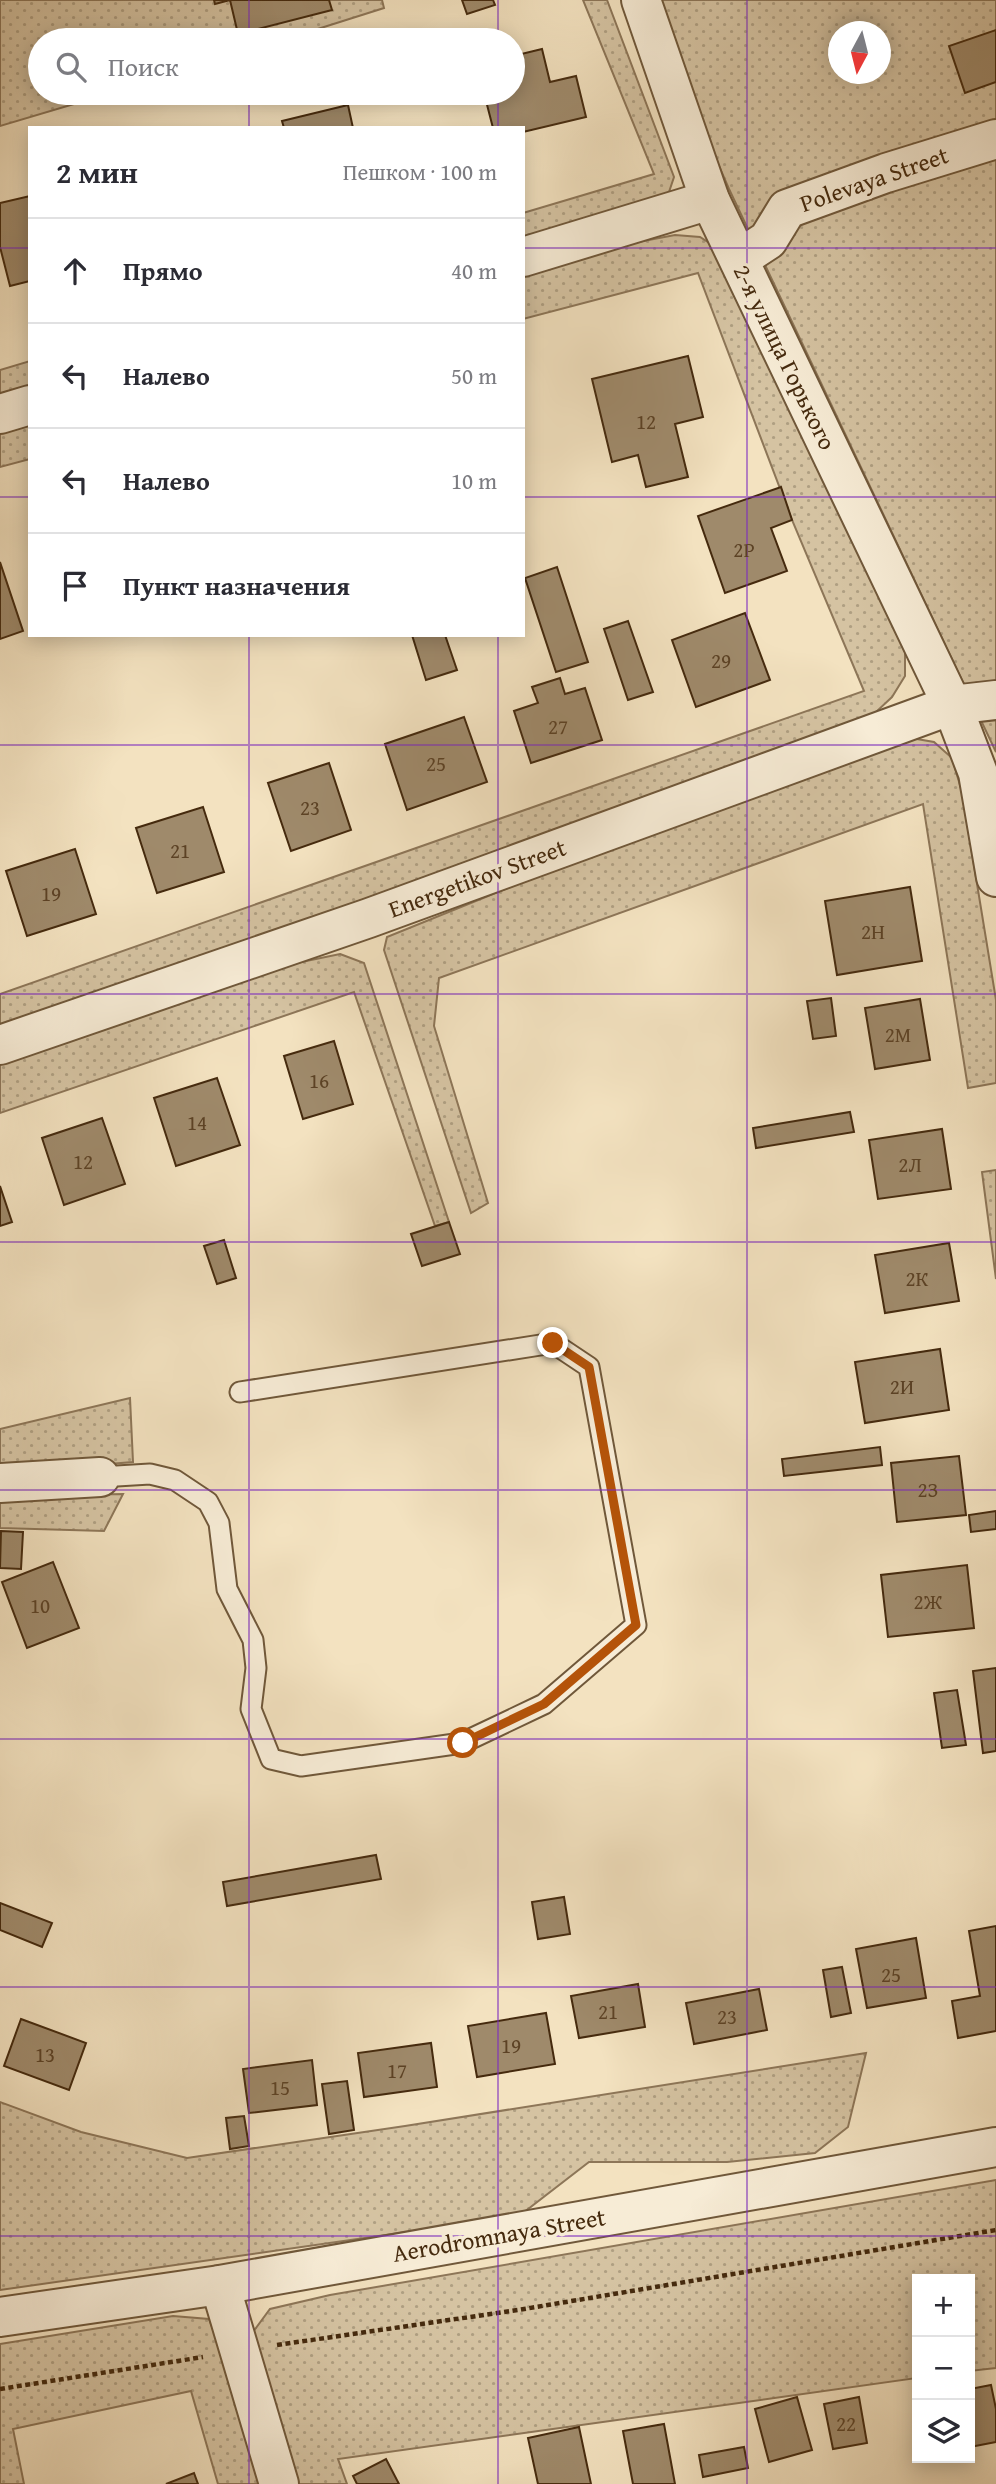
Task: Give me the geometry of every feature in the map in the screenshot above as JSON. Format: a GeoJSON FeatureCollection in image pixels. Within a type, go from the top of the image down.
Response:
{"type":"FeatureCollection","features":[{"type":"Feature","properties":{"kind":"street","name":"2-я улица Горького"},"geometry":{"type":"LineString","coordinates":[[641,0],[710,200],[753,249],[952,705],[978,773],[996,877]]}},
{"type":"Feature","properties":{"kind":"street","name":"Polevaya Street"},"geometry":{"type":"LineString","coordinates":[[753,249],[787,209],[886,173],[996,139]]}},
{"type":"Feature","properties":{"kind":"street"},"geometry":{"type":"LineString","coordinates":[[525,256],[710,200]]}},
{"type":"Feature","properties":{"kind":"street"},"geometry":{"type":"LineString","coordinates":[[0,414],[28,406]]}},
{"type":"Feature","properties":{"kind":"street","name":"Energetikov Street"},"geometry":{"type":"LineString","coordinates":[[0,1045],[369,918],[952,705],[995,701]]}},
{"type":"Feature","properties":{"kind":"street"},"geometry":{"type":"LineString","coordinates":[[0,1483],[100,1477]]}},
{"type":"Feature","properties":{"kind":"street","name":"Aerodromnaya Street"},"geometry":{"type":"LineString","coordinates":[[0,2317],[220,2285],[996,2147]]}},
{"type":"Feature","properties":{"kind":"street"},"geometry":{"type":"LineString","coordinates":[[220,2285],[279,2484]]}},
{"type":"Feature","properties":{"kind":"lane"},"geometry":{"type":"LineString","coordinates":[[100,1477],[150,1474],[175,1480],[208,1502],[219,1523],[227,1589],[253,1640],[256,1668],[251,1709],[271,1759],[301,1766],[463,1743],[544,1704],[636,1625],[589,1367],[553,1343],[240,1392]]}},
{"type":"Feature","properties":{"kind":"path"},"geometry":{"type":"LineString","coordinates":[[0,2389],[518,2310],[996,2231]]}},
{"type":"Feature","properties":{"kind":"shaded area"},"geometry":{"type":"Polygon","coordinates":[[[0,0],[382,0],[384,8],[321,28],[28,28],[28,105],[71,105],[0,126],[0,0]]]}},
{"type":"Feature","properties":{"kind":"shaded area"},"geometry":{"type":"Polygon","coordinates":[[[583,0],[607,0],[674,177],[667,198],[525,241],[525,212],[654,174],[583,0]]]}},
{"type":"Feature","properties":{"kind":"shaded area"},"geometry":{"type":"Polygon","coordinates":[[[647,0],[996,0],[996,752],[729,189],[647,0]]]}},
{"type":"Feature","properties":{"kind":"shaded area"},"geometry":{"type":"Polygon","coordinates":[[[675,235],[700,237],[714,246],[831,487],[905,652],[905,676],[892,697],[875,713],[520,845],[0,1026],[0,994],[864,691],[792,520],[698,273],[525,318],[525,274],[622,245],[675,235]]]}},
{"type":"Feature","properties":{"kind":"shaded area"},"geometry":{"type":"Polygon","coordinates":[[[28,362],[28,388],[0,396],[0,370],[28,362]]]}},
{"type":"Feature","properties":{"kind":"shaded area"},"geometry":{"type":"Polygon","coordinates":[[[28,425],[28,460],[0,467],[0,433],[28,425]]]}},
{"type":"Feature","properties":{"kind":"shaded area"},"geometry":{"type":"Polygon","coordinates":[[[911,738],[934,742],[952,758],[962,792],[996,1000],[996,1083],[968,1088],[923,804],[439,978],[434,1026],[488,1203],[471,1213],[384,950],[387,937],[520,883],[911,738]]]}},
{"type":"Feature","properties":{"kind":"shaded area"},"geometry":{"type":"Polygon","coordinates":[[[340,954],[364,963],[449,1222],[435,1226],[354,992],[0,1113],[0,1064],[282,966],[340,954]]]}},
{"type":"Feature","properties":{"kind":"shaded area"},"geometry":{"type":"Polygon","coordinates":[[[996,1170],[996,1279],[982,1172],[996,1170]]]}},
{"type":"Feature","properties":{"kind":"shaded area"},"geometry":{"type":"Polygon","coordinates":[[[130,1398],[133,1462],[0,1473],[0,1429],[130,1398]]]}},
{"type":"Feature","properties":{"kind":"shaded area"},"geometry":{"type":"Polygon","coordinates":[[[123,1494],[104,1531],[0,1528],[0,1496],[123,1494]]]}},
{"type":"Feature","properties":{"kind":"shaded area"},"geometry":{"type":"Polygon","coordinates":[[[866,2053],[848,2127],[815,2153],[727,2162],[589,2162],[519,2216],[0,2290],[0,2102],[81,2132],[187,2158],[866,2053]]]}},
{"type":"Feature","properties":{"kind":"shaded area"},"geometry":{"type":"Polygon","coordinates":[[[996,2180],[996,2368],[975,2370],[975,2274],[912,2274],[912,2379],[338,2459],[347,2484],[295,2484],[253,2332],[270,2309],[330,2295],[996,2180]]]}},
{"type":"Feature","properties":{"kind":"shaded area"},"geometry":{"type":"Polygon","coordinates":[[[173,2316],[209,2319],[231,2377],[261,2484],[218,2484],[191,2391],[13,2429],[24,2484],[0,2484],[0,2344],[173,2316]]]}},
{"type":"Feature","properties":{"kind":"building"},"geometry":{"type":"Polygon","coordinates":[[[214,0],[230,0],[215,4],[214,0]]]}},
{"type":"Feature","properties":{"kind":"building"},"geometry":{"type":"Polygon","coordinates":[[[230,0],[329,0],[332,10],[262,28],[237,28],[230,0]]]}},
{"type":"Feature","properties":{"kind":"building"},"geometry":{"type":"Polygon","coordinates":[[[462,0],[493,0],[495,5],[467,14],[462,0]]]}},
{"type":"Feature","properties":{"kind":"building"},"geometry":{"type":"Polygon","coordinates":[[[996,30],[996,82],[965,93],[949,46],[996,30]]]}},
{"type":"Feature","properties":{"kind":"building"},"geometry":{"type":"Polygon","coordinates":[[[542,49],[550,82],[576,76],[586,117],[525,132],[525,126],[492,126],[487,105],[525,105],[525,53],[542,49]]]}},
{"type":"Feature","properties":{"kind":"building"},"geometry":{"type":"Polygon","coordinates":[[[348,105],[353,126],[283,126],[282,121],[348,105]]]}},
{"type":"Feature","properties":{"kind":"building"},"geometry":{"type":"Polygon","coordinates":[[[28,196],[28,282],[10,286],[0,247],[0,203],[28,196]]]}},
{"type":"Feature","properties":{"kind":"building"},"geometry":{"type":"Polygon","coordinates":[[[688,356],[703,417],[675,424],[688,477],[646,487],[638,455],[612,462],[592,379],[688,356]]]}},
{"type":"Feature","properties":{"kind":"building"},"geometry":{"type":"Polygon","coordinates":[[[781,487],[792,520],[771,528],[787,571],[725,593],[698,516],[781,487]]]}},
{"type":"Feature","properties":{"kind":"building"},"geometry":{"type":"Polygon","coordinates":[[[0,562],[23,631],[0,639],[0,562]]]}},
{"type":"Feature","properties":{"kind":"building"},"geometry":{"type":"Polygon","coordinates":[[[557,567],[588,662],[556,672],[525,578],[557,567]]]}},
{"type":"Feature","properties":{"kind":"building"},"geometry":{"type":"Polygon","coordinates":[[[745,613],[770,680],[696,707],[672,640],[745,613]]]}},
{"type":"Feature","properties":{"kind":"building"},"geometry":{"type":"Polygon","coordinates":[[[628,621],[653,692],[628,700],[604,629],[628,621]]]}},
{"type":"Feature","properties":{"kind":"building"},"geometry":{"type":"Polygon","coordinates":[[[413,637],[446,637],[457,670],[426,680],[413,637]]]}},
{"type":"Feature","properties":{"kind":"building"},"geometry":{"type":"Polygon","coordinates":[[[560,678],[565,694],[585,688],[602,740],[531,763],[514,711],[538,703],[532,687],[560,678]]]}},
{"type":"Feature","properties":{"kind":"building"},"geometry":{"type":"Polygon","coordinates":[[[464,717],[487,782],[407,810],[385,744],[464,717]]]}},
{"type":"Feature","properties":{"kind":"building"},"geometry":{"type":"Polygon","coordinates":[[[329,763],[351,830],[291,851],[268,783],[329,763]]]}},
{"type":"Feature","properties":{"kind":"building"},"geometry":{"type":"Polygon","coordinates":[[[203,807],[224,872],[157,893],[136,828],[203,807]]]}},
{"type":"Feature","properties":{"kind":"building"},"geometry":{"type":"Polygon","coordinates":[[[75,849],[96,914],[27,936],[6,871],[75,849]]]}},
{"type":"Feature","properties":{"kind":"building"},"geometry":{"type":"Polygon","coordinates":[[[910,887],[922,961],[837,975],[825,901],[910,887]]]}},
{"type":"Feature","properties":{"kind":"building"},"geometry":{"type":"Polygon","coordinates":[[[831,998],[836,1036],[813,1039],[807,1001],[831,998]]]}},
{"type":"Feature","properties":{"kind":"building"},"geometry":{"type":"Polygon","coordinates":[[[920,999],[930,1060],[875,1069],[865,1008],[920,999]]]}},
{"type":"Feature","properties":{"kind":"building"},"geometry":{"type":"Polygon","coordinates":[[[334,1041],[353,1104],[303,1119],[284,1056],[334,1041]]]}},
{"type":"Feature","properties":{"kind":"building"},"geometry":{"type":"Polygon","coordinates":[[[217,1078],[240,1145],[176,1166],[154,1098],[217,1078]]]}},
{"type":"Feature","properties":{"kind":"building"},"geometry":{"type":"Polygon","coordinates":[[[850,1112],[854,1132],[756,1148],[753,1128],[850,1112]]]}},
{"type":"Feature","properties":{"kind":"building"},"geometry":{"type":"Polygon","coordinates":[[[102,1118],[125,1184],[64,1205],[42,1138],[102,1118]]]}},
{"type":"Feature","properties":{"kind":"building"},"geometry":{"type":"Polygon","coordinates":[[[942,1129],[951,1189],[878,1199],[869,1140],[942,1129]]]}},
{"type":"Feature","properties":{"kind":"building"},"geometry":{"type":"Polygon","coordinates":[[[0,1186],[12,1222],[0,1226],[0,1186]]]}},
{"type":"Feature","properties":{"kind":"building"},"geometry":{"type":"Polygon","coordinates":[[[449,1222],[460,1254],[422,1266],[411,1234],[449,1222]]]}},
{"type":"Feature","properties":{"kind":"building"},"geometry":{"type":"Polygon","coordinates":[[[224,1240],[236,1278],[217,1284],[204,1246],[224,1240]]]}},
{"type":"Feature","properties":{"kind":"building"},"geometry":{"type":"Polygon","coordinates":[[[949,1243],[959,1301],[885,1313],[875,1255],[949,1243]]]}},
{"type":"Feature","properties":{"kind":"building"},"geometry":{"type":"Polygon","coordinates":[[[940,1349],[949,1410],[865,1423],[855,1362],[940,1349]]]}},
{"type":"Feature","properties":{"kind":"building"},"geometry":{"type":"Polygon","coordinates":[[[880,1447],[882,1465],[784,1476],[782,1459],[880,1447]]]}},
{"type":"Feature","properties":{"kind":"building"},"geometry":{"type":"Polygon","coordinates":[[[959,1456],[966,1515],[897,1522],[891,1463],[959,1456]]]}},
{"type":"Feature","properties":{"kind":"building"},"geometry":{"type":"Polygon","coordinates":[[[996,1511],[996,1529],[971,1532],[969,1515],[996,1511]]]}},
{"type":"Feature","properties":{"kind":"building"},"geometry":{"type":"Polygon","coordinates":[[[1,1531],[23,1532],[21,1569],[0,1568],[1,1531]]]}},
{"type":"Feature","properties":{"kind":"building"},"geometry":{"type":"Polygon","coordinates":[[[53,1562],[79,1628],[27,1648],[2,1582],[53,1562]]]}},
{"type":"Feature","properties":{"kind":"building"},"geometry":{"type":"Polygon","coordinates":[[[967,1565],[974,1628],[888,1637],[881,1575],[967,1565]]]}},
{"type":"Feature","properties":{"kind":"building"},"geometry":{"type":"Polygon","coordinates":[[[996,1668],[996,1751],[983,1753],[973,1671],[996,1668]]]}},
{"type":"Feature","properties":{"kind":"building"},"geometry":{"type":"Polygon","coordinates":[[[957,1690],[966,1745],[942,1748],[934,1693],[957,1690]]]}},
{"type":"Feature","properties":{"kind":"building"},"geometry":{"type":"Polygon","coordinates":[[[376,1855],[381,1879],[227,1906],[223,1882],[376,1855]]]}},
{"type":"Feature","properties":{"kind":"building"},"geometry":{"type":"Polygon","coordinates":[[[564,1897],[570,1934],[538,1939],[532,1902],[564,1897]]]}},
{"type":"Feature","properties":{"kind":"building"},"geometry":{"type":"Polygon","coordinates":[[[0,1903],[52,1923],[42,1947],[0,1930],[0,1903]]]}},
{"type":"Feature","properties":{"kind":"building"},"geometry":{"type":"Polygon","coordinates":[[[996,1926],[996,2031],[958,2038],[952,2001],[980,1996],[969,1931],[996,1926]]]}},
{"type":"Feature","properties":{"kind":"building"},"geometry":{"type":"Polygon","coordinates":[[[916,1938],[926,1998],[867,2008],[856,1949],[916,1938]]]}},
{"type":"Feature","properties":{"kind":"building"},"geometry":{"type":"Polygon","coordinates":[[[842,1967],[851,2013],[831,2017],[823,1970],[842,1967]]]}},
{"type":"Feature","properties":{"kind":"building"},"geometry":{"type":"Polygon","coordinates":[[[638,1984],[645,2027],[579,2038],[571,1996],[638,1984]]]}},
{"type":"Feature","properties":{"kind":"building"},"geometry":{"type":"Polygon","coordinates":[[[759,1989],[767,2030],[694,2044],[686,2003],[759,1989]]]}},
{"type":"Feature","properties":{"kind":"building"},"geometry":{"type":"Polygon","coordinates":[[[546,2013],[555,2064],[477,2077],[468,2026],[546,2013]]]}},
{"type":"Feature","properties":{"kind":"building"},"geometry":{"type":"Polygon","coordinates":[[[21,2019],[86,2043],[69,2090],[4,2066],[21,2019]]]}},
{"type":"Feature","properties":{"kind":"building"},"geometry":{"type":"Polygon","coordinates":[[[431,2043],[437,2087],[364,2097],[358,2053],[431,2043]]]}},
{"type":"Feature","properties":{"kind":"building"},"geometry":{"type":"Polygon","coordinates":[[[312,2060],[317,2105],[249,2113],[243,2069],[312,2060]]]}},
{"type":"Feature","properties":{"kind":"building"},"geometry":{"type":"Polygon","coordinates":[[[347,2081],[354,2130],[329,2134],[322,2084],[347,2081]]]}},
{"type":"Feature","properties":{"kind":"building"},"geometry":{"type":"Polygon","coordinates":[[[244,2116],[249,2146],[230,2149],[226,2118],[244,2116]]]}},
{"type":"Feature","properties":{"kind":"building"},"geometry":{"type":"Polygon","coordinates":[[[991,2385],[996,2409],[996,2442],[975,2446],[975,2400],[975,2388],[991,2385]]]}},
{"type":"Feature","properties":{"kind":"building"},"geometry":{"type":"Polygon","coordinates":[[[797,2397],[812,2450],[769,2462],[755,2409],[797,2397]]]}},
{"type":"Feature","properties":{"kind":"building"},"geometry":{"type":"Polygon","coordinates":[[[859,2397],[867,2443],[833,2449],[824,2404],[859,2397]]]}},
{"type":"Feature","properties":{"kind":"building"},"geometry":{"type":"Polygon","coordinates":[[[664,2424],[675,2484],[633,2484],[623,2431],[664,2424]]]}},
{"type":"Feature","properties":{"kind":"building"},"geometry":{"type":"Polygon","coordinates":[[[579,2427],[591,2484],[538,2484],[528,2438],[579,2427]]]}},
{"type":"Feature","properties":{"kind":"building"},"geometry":{"type":"Polygon","coordinates":[[[744,2447],[748,2468],[703,2477],[699,2455],[744,2447]]]}},
{"type":"Feature","properties":{"kind":"building"},"geometry":{"type":"Polygon","coordinates":[[[386,2459],[399,2484],[357,2484],[353,2476],[386,2459]]]}},
{"type":"Feature","properties":{"kind":"building"},"geometry":{"type":"Polygon","coordinates":[[[194,2473],[198,2484],[166,2484],[194,2473]]]}},
{"type":"Feature","properties":{"kind":"route"},"geometry":{"type":"LineString","coordinates":[[463,1743],[544,1704],[636,1625],[589,1367],[553,1343]]}}]}
